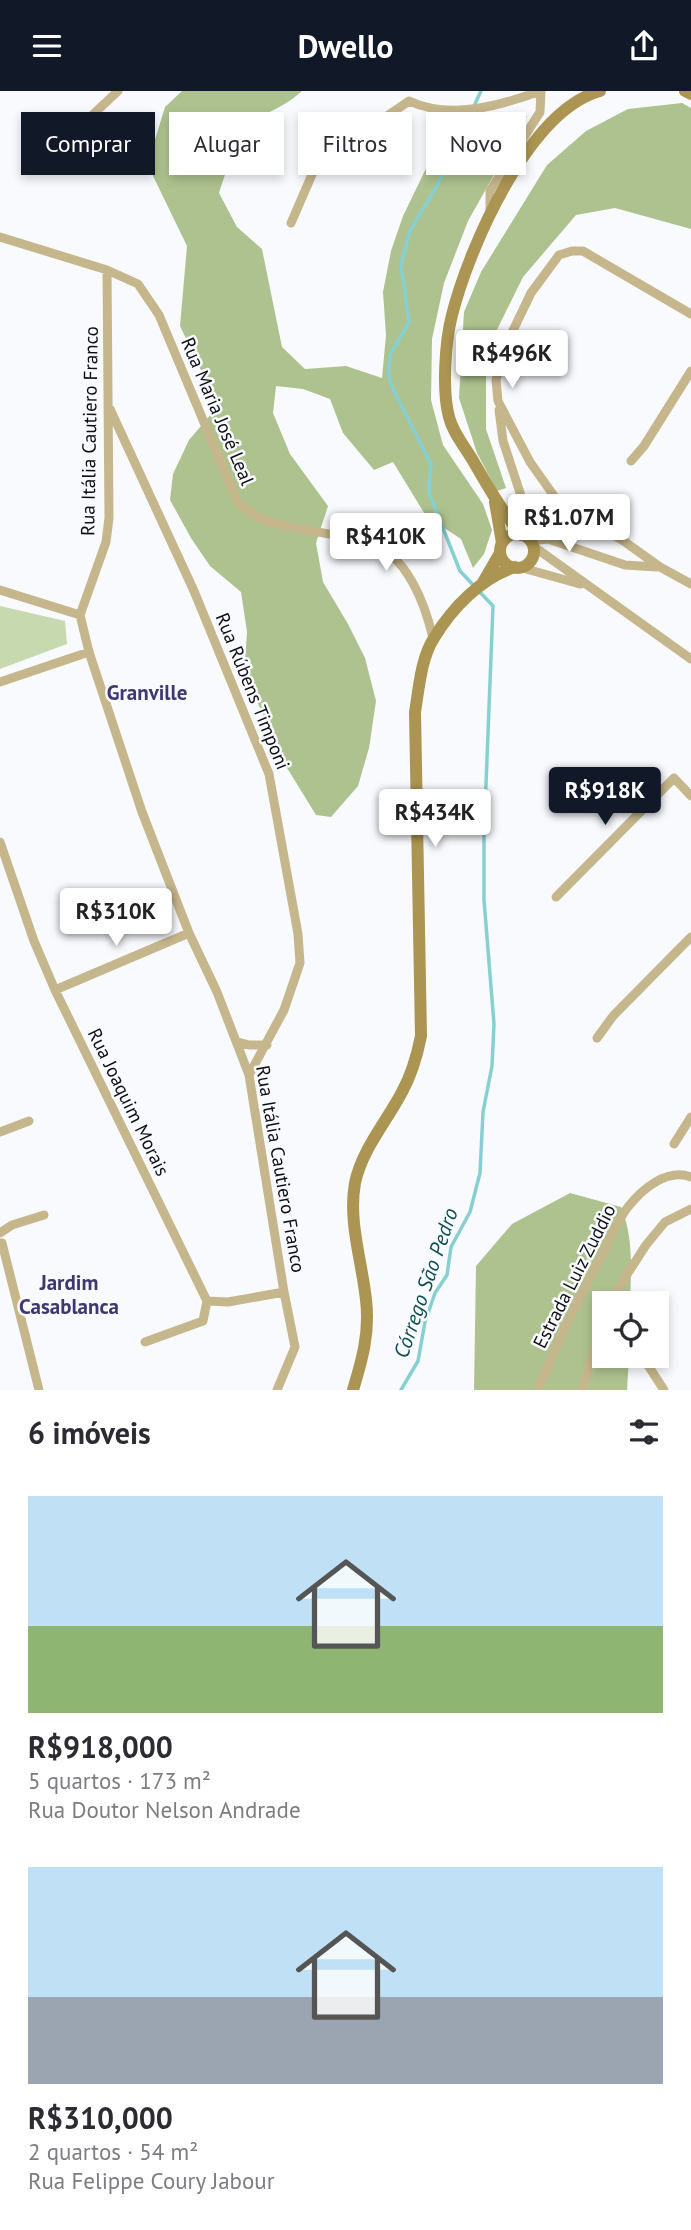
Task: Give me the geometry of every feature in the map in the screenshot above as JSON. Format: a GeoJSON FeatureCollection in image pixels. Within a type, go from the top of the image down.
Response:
{"type":"FeatureCollection","features":[{"type":"Feature","properties":{"kind":"main road"},"geometry":{"type":"LineString","coordinates":[[353,1390],[366,1348],[366,1302],[354,1223],[355,1182],[365,1155],[403,1091],[415,1063],[421,1036],[415,712],[420,679],[433,638],[465,599],[481,585],[529,562],[532,557],[528,539],[494,498],[456,436],[449,416],[446,394],[447,343],[452,316],[490,212],[528,151],[567,107],[600,91]]}},
{"type":"Feature","properties":{"kind":"main road"},"geometry":{"type":"LineString","coordinates":[[685,91],[691,94]]}},
{"type":"Feature","properties":{"kind":"main road"},"geometry":{"type":"LineString","coordinates":[[494,498],[505,563],[517,567]]}},
{"type":"Feature","properties":{"kind":"main road"},"geometry":{"type":"LineString","coordinates":[[481,585],[510,535],[528,539]]}},
{"type":"Feature","properties":{"kind":"street"},"geometry":{"type":"LineString","coordinates":[[96,112],[118,91]]}},
{"type":"Feature","properties":{"kind":"street"},"geometry":{"type":"LineString","coordinates":[[292,223],[314,170],[409,96],[424,108],[443,111],[504,105],[540,91],[540,112],[490,191],[490,212]]}},
{"type":"Feature","properties":{"kind":"street","name":"Rua Maria José Leal"},"geometry":{"type":"LineString","coordinates":[[0,237],[107,270],[138,284],[159,315],[237,501],[252,516],[273,524],[372,543],[387,553],[403,568],[426,610],[433,638]]}},
{"type":"Feature","properties":{"kind":"street"},"geometry":{"type":"LineString","coordinates":[[528,539],[527,514],[503,441],[496,380],[505,347],[531,293],[559,255],[583,251],[691,314]]}},
{"type":"Feature","properties":{"kind":"street","name":"Rua Itália Cautiero Franco"},"geometry":{"type":"LineString","coordinates":[[107,270],[109,518],[106,542],[80,615],[89,652],[142,812],[189,933],[238,1042],[249,1075],[295,1347],[277,1390]]}},
{"type":"Feature","properties":{"kind":"street"},"geometry":{"type":"LineString","coordinates":[[631,461],[645,446],[691,371]]}},
{"type":"Feature","properties":{"kind":"street"},"geometry":{"type":"LineString","coordinates":[[498,401],[530,462],[559,503],[691,584]]}},
{"type":"Feature","properties":{"kind":"street","name":"Rua Rúbens Timponi"},"geometry":{"type":"LineString","coordinates":[[108,405],[194,591],[269,774],[298,934],[300,963],[284,1010],[249,1075]]}},
{"type":"Feature","properties":{"kind":"street"},"geometry":{"type":"LineString","coordinates":[[528,539],[548,539],[625,565],[660,567]]}},
{"type":"Feature","properties":{"kind":"street"},"geometry":{"type":"LineString","coordinates":[[528,539],[588,587],[691,659]]}},
{"type":"Feature","properties":{"kind":"street"},"geometry":{"type":"LineString","coordinates":[[517,567],[588,587]]}},
{"type":"Feature","properties":{"kind":"street"},"geometry":{"type":"LineString","coordinates":[[0,590],[80,615]]}},
{"type":"Feature","properties":{"kind":"street"},"geometry":{"type":"LineString","coordinates":[[426,610],[439,616],[452,615]]}},
{"type":"Feature","properties":{"kind":"street"},"geometry":{"type":"LineString","coordinates":[[0,682],[89,652]]}},
{"type":"Feature","properties":{"kind":"street"},"geometry":{"type":"LineString","coordinates":[[556,897],[674,778],[691,796]]}},
{"type":"Feature","properties":{"kind":"street","name":"Rua Joaquim Morais"},"geometry":{"type":"LineString","coordinates":[[0,842],[34,941],[55,990],[207,1301]]}},
{"type":"Feature","properties":{"kind":"street"},"geometry":{"type":"LineString","coordinates":[[55,990],[189,933]]}},
{"type":"Feature","properties":{"kind":"street"},"geometry":{"type":"LineString","coordinates":[[597,1038],[612,1016],[691,937]]}},
{"type":"Feature","properties":{"kind":"street"},"geometry":{"type":"LineString","coordinates":[[238,1042],[267,1045]]}},
{"type":"Feature","properties":{"kind":"street"},"geometry":{"type":"LineString","coordinates":[[674,1144],[691,1117]]}},
{"type":"Feature","properties":{"kind":"street"},"geometry":{"type":"LineString","coordinates":[[0,1132],[29,1121]]}},
{"type":"Feature","properties":{"kind":"street","name":"Estrada Luiz Zuddio"},"geometry":{"type":"LineString","coordinates":[[538,1390],[585,1287],[627,1208],[648,1186],[664,1177],[691,1177]]}},
{"type":"Feature","properties":{"kind":"street"},"geometry":{"type":"LineString","coordinates":[[616,1291],[646,1245],[665,1222],[691,1209]]}},
{"type":"Feature","properties":{"kind":"street"},"geometry":{"type":"LineString","coordinates":[[39,1390],[1,1240],[12,1226],[44,1215]]}},
{"type":"Feature","properties":{"kind":"street"},"geometry":{"type":"LineString","coordinates":[[145,1342],[203,1321],[207,1301],[228,1302],[284,1291]]}},
{"type":"Feature","properties":{"kind":"street"},"geometry":{"type":"LineString","coordinates":[[582,1390],[592,1358]]}},
{"type":"Feature","properties":{"kind":"street"},"geometry":{"type":"LineString","coordinates":[[649,1368],[663,1390]]}},
{"type":"Feature","properties":{"kind":"green space"},"geometry":{"type":"Polygon","coordinates":[[[182,91],[302,91],[270,112],[169,112],[169,175],[225,175],[219,193],[237,227],[262,249],[282,347],[305,369],[346,366],[382,378],[386,335],[383,292],[391,251],[403,216],[426,168],[426,175],[494,175],[468,221],[444,283],[432,339],[431,400],[443,445],[483,504],[492,530],[484,554],[473,568],[461,539],[426,516],[393,462],[374,470],[343,433],[330,399],[303,389],[276,386],[273,413],[290,454],[328,506],[316,543],[323,582],[365,658],[376,701],[369,748],[358,786],[331,817],[316,815],[276,750],[244,675],[247,632],[241,592],[210,566],[170,500],[173,474],[189,440],[218,406],[180,326],[187,246],[153,176],[155,140],[165,107],[182,91]]]}},
{"type":"Feature","properties":{"kind":"green space"},"geometry":{"type":"Polygon","coordinates":[[[682,103],[691,108],[691,229],[615,208],[576,215],[523,277],[486,352],[486,429],[506,488],[497,491],[477,453],[459,398],[464,312],[481,272],[547,165],[586,131],[628,109],[682,103]]]}},
{"type":"Feature","properties":{"kind":"green space"},"geometry":{"type":"Polygon","coordinates":[[[0,606],[65,621],[67,644],[0,669],[0,606]]]}},
{"type":"Feature","properties":{"kind":"green space"},"geometry":{"type":"Polygon","coordinates":[[[570,1193],[621,1207],[631,1255],[630,1291],[592,1291],[592,1368],[628,1368],[627,1390],[474,1390],[476,1266],[512,1224],[570,1193]]]}},
{"type":"Feature","properties":{"kind":"waterway","name":"Córrego São Pedro"},"geometry":{"type":"LineString","coordinates":[[401,1390],[418,1361],[425,1322],[435,1293],[447,1275],[451,1247],[470,1212],[480,1173],[483,1112],[492,1066],[494,1024],[484,900],[493,606],[460,571],[429,493],[431,464],[393,389],[388,372],[391,353],[409,322],[401,265],[410,231],[438,184],[481,91]]}},
{"type":"Feature","properties":{"kind":"district","name":"Granville"},"geometry":{"type":"Point","coordinates":[147,693]}},
{"type":"Feature","properties":{"kind":"district","name":"Jardim Casablanca"},"geometry":{"type":"Point","coordinates":[69,1295]}}]}
